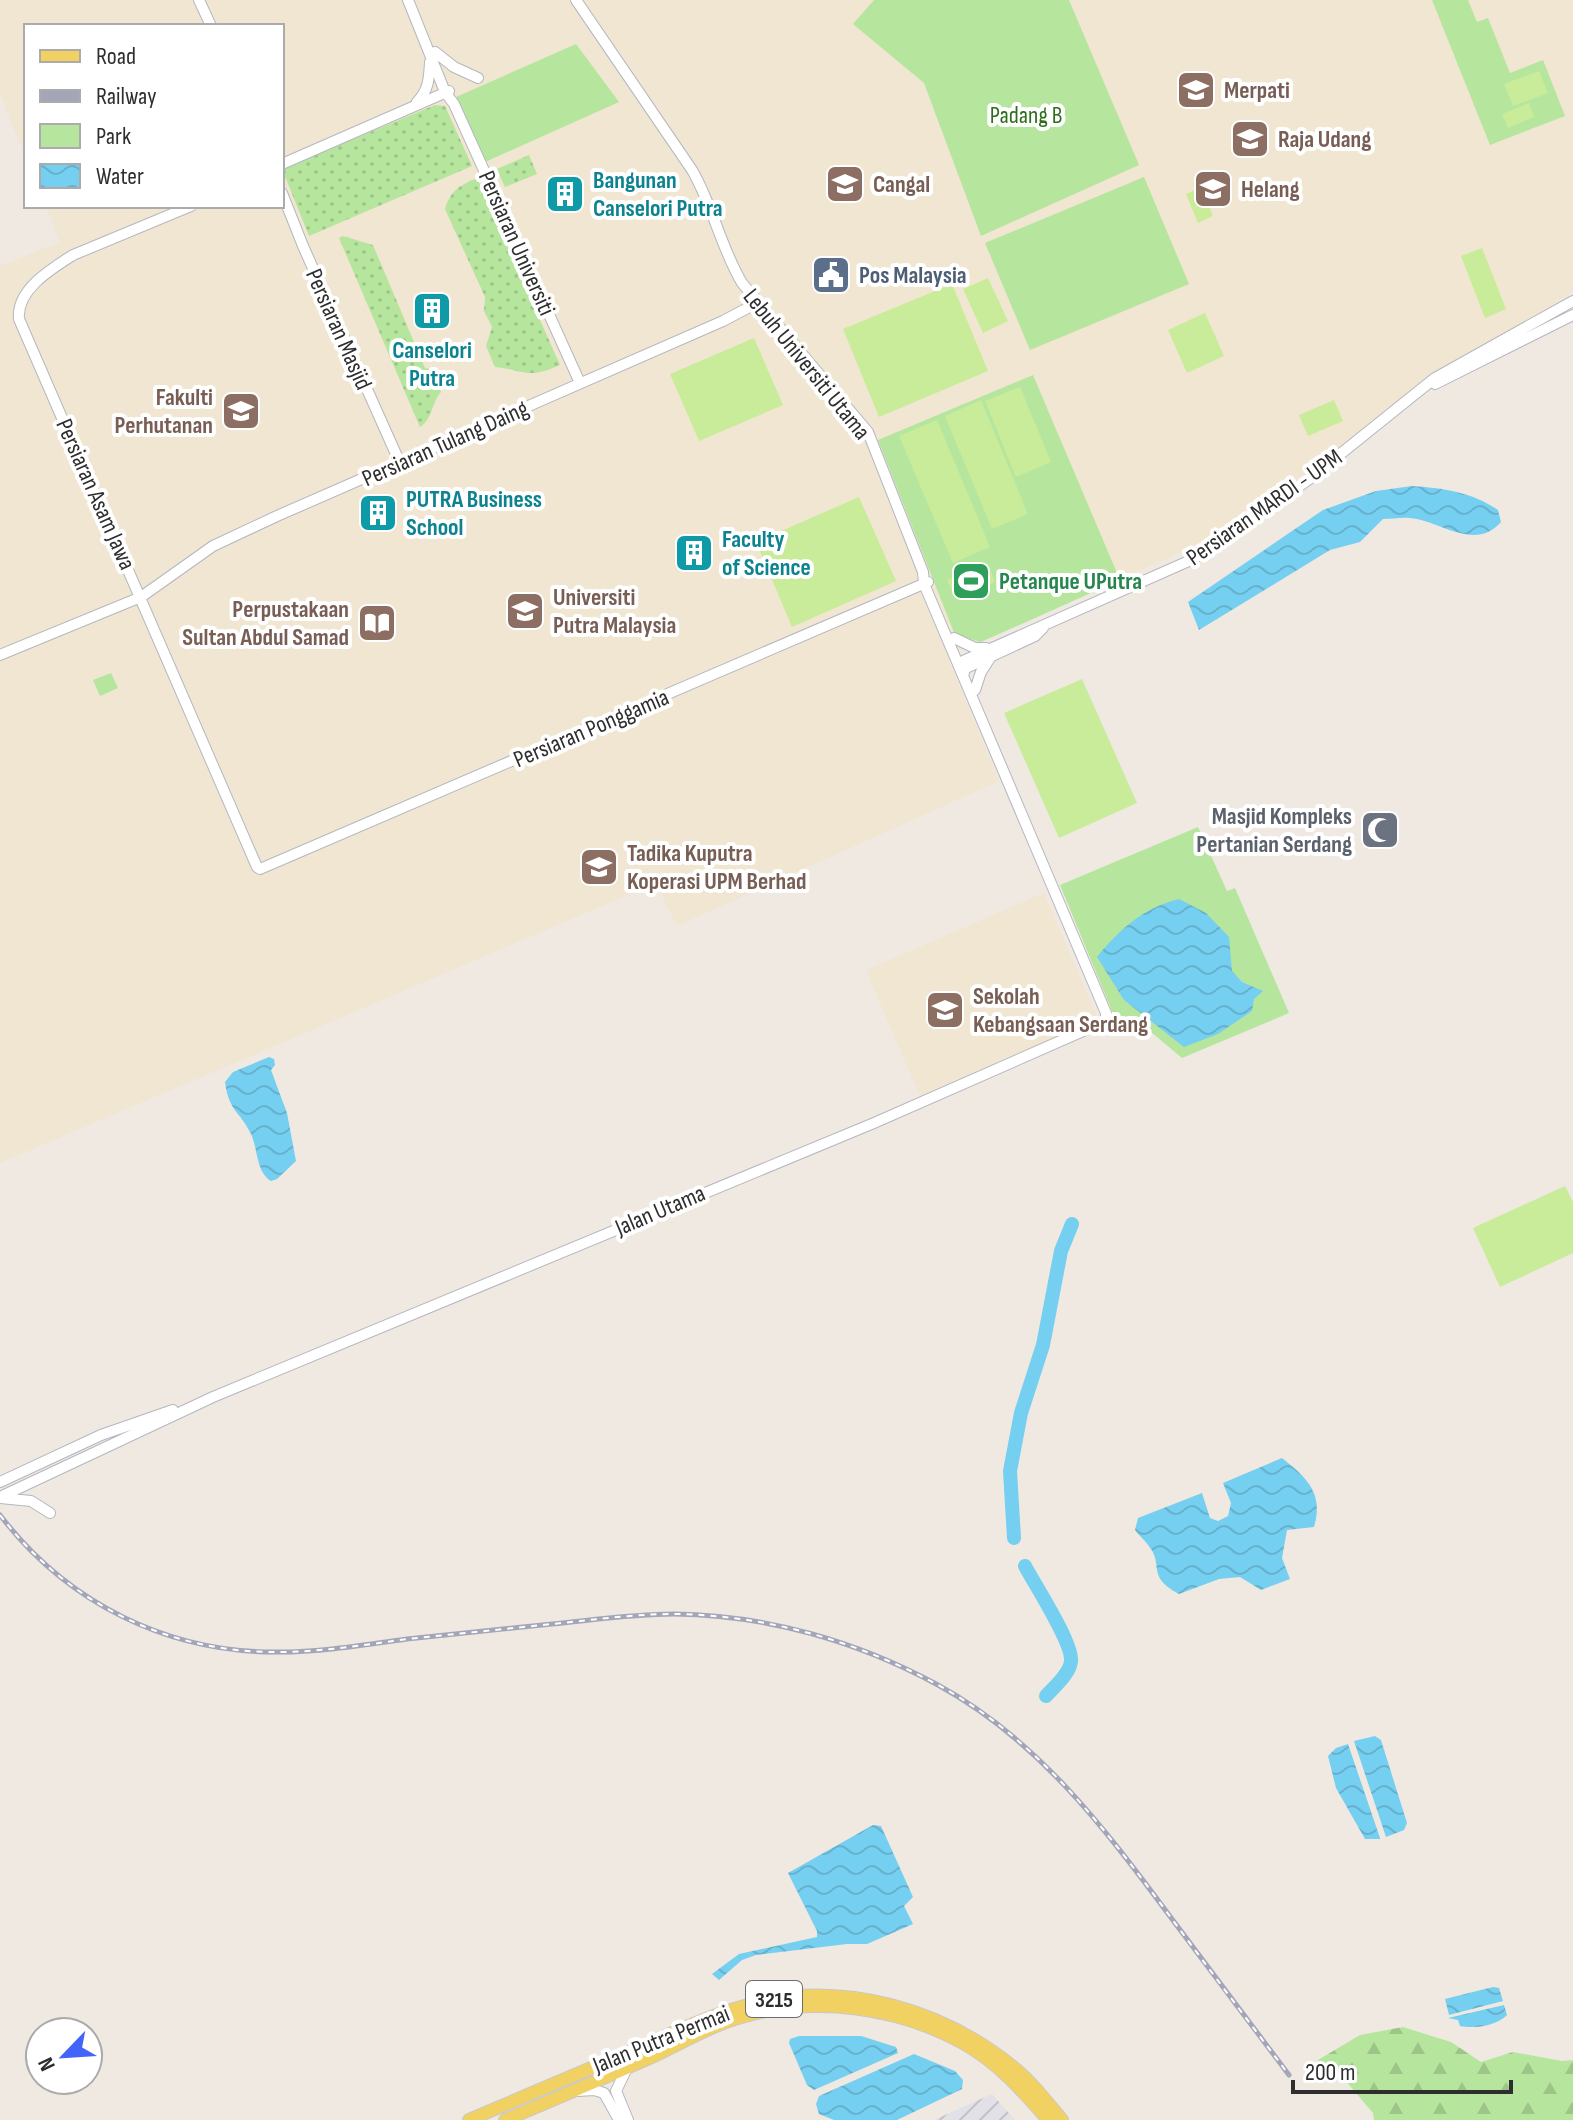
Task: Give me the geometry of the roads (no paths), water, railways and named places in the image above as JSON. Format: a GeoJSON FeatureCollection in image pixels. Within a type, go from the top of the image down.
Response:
{"type":"FeatureCollection","features":[{"type":"Feature","properties":{"kind":"main road","name":"Jalan Putra Permai"},"geometry":{"type":"LineString","coordinates":[[469,2120],[707,2018],[760,2001],[820,1996],[881,2003],[932,2017],[972,2037],[1015,2068],[1062,2120]]}},
{"type":"Feature","properties":{"kind":"main road","name":"Jalan Putra Permai"},"geometry":{"type":"LineString","coordinates":[[505,2120],[743,2016],[788,2008],[847,2007],[908,2020],[965,2044],[1017,2085],[1048,2120]]}},
{"type":"Feature","properties":{"kind":"street"},"geometry":{"type":"LineString","coordinates":[[199,0],[210,24]]}},
{"type":"Feature","properties":{"kind":"street","name":"Persiaran Universiti"},"geometry":{"type":"LineString","coordinates":[[408,0],[580,383]]}},
{"type":"Feature","properties":{"kind":"street","name":"Persiaran Universiti"},"geometry":{"type":"LineString","coordinates":[[415,0],[433,54]]}},
{"type":"Feature","properties":{"kind":"street","name":"Lebuh Universiti Utama"},"geometry":{"type":"LineString","coordinates":[[576,0],[692,170],[706,194],[734,269],[757,303],[868,432],[941,621],[1106,1013],[1106,1021]]}},
{"type":"Feature","properties":{"kind":"street"},"geometry":{"type":"LineString","coordinates":[[413,106],[425,94],[433,54],[478,78]]}},
{"type":"Feature","properties":{"kind":"street"},"geometry":{"type":"LineString","coordinates":[[284,163],[413,106],[451,95]]}},
{"type":"Feature","properties":{"kind":"street","name":"Persiaran Masjid"},"geometry":{"type":"LineString","coordinates":[[284,198],[400,463]]}},
{"type":"Feature","properties":{"kind":"street","name":"Persiaran Asam Jawa"},"geometry":{"type":"LineString","coordinates":[[186,208],[73,255],[36,283],[26,294],[18,311],[257,867]]}},
{"type":"Feature","properties":{"kind":"street","name":"Persiaran MARDI - UPM"},"geometry":{"type":"LineString","coordinates":[[964,665],[1032,629],[1043,628],[1219,544],[1308,480],[1435,378],[1573,301]]}},
{"type":"Feature","properties":{"kind":"street","name":"Persiaran Tulang Daing"},"geometry":{"type":"LineString","coordinates":[[0,655],[141,597],[224,540],[757,303]]}},
{"type":"Feature","properties":{"kind":"street","name":"Persiaran MARDI - UPM"},"geometry":{"type":"LineString","coordinates":[[1429,385],[1439,383],[1573,315]]}},
{"type":"Feature","properties":{"kind":"street"},"geometry":{"type":"LineString","coordinates":[[133,579],[150,584],[163,580]]}},
{"type":"Feature","properties":{"kind":"street","name":"Lebuh Universiti Utama"},"geometry":{"type":"LineString","coordinates":[[926,579],[997,742],[1012,788]]}},
{"type":"Feature","properties":{"kind":"street","name":"Persiaran Ponggamia"},"geometry":{"type":"LineString","coordinates":[[257,867],[263,869],[777,648],[926,579]]}},
{"type":"Feature","properties":{"kind":"street"},"geometry":{"type":"LineString","coordinates":[[941,621],[964,665],[982,721]]}},
{"type":"Feature","properties":{"kind":"street"},"geometry":{"type":"LineString","coordinates":[[954,638],[990,652],[975,690]]}},
{"type":"Feature","properties":{"kind":"street","name":"Jalan Utama"},"geometry":{"type":"LineString","coordinates":[[32,1474],[874,1123],[1106,1021]]}},
{"type":"Feature","properties":{"kind":"street"},"geometry":{"type":"LineString","coordinates":[[0,1482],[32,1474]]}},
{"type":"Feature","properties":{"kind":"street"},"geometry":{"type":"LineString","coordinates":[[0,1498],[32,1474]]}},
{"type":"Feature","properties":{"kind":"street"},"geometry":{"type":"LineString","coordinates":[[0,1498],[31,1501],[50,1513]]}},
{"type":"Feature","properties":{"kind":"street"},"geometry":{"type":"LineString","coordinates":[[627,2068],[616,2091],[628,2120]]}},
{"type":"Feature","properties":{"kind":"street"},"geometry":{"type":"LineString","coordinates":[[573,2091],[604,2093],[619,2120]]}},
{"type":"Feature","properties":{"kind":"water"},"geometry":{"type":"Polygon","coordinates":[[[1412,486],[1446,490],[1478,499],[1498,510],[1501,522],[1491,531],[1469,535],[1422,520],[1383,519],[1360,542],[1330,550],[1199,630],[1188,602],[1323,510],[1376,491],[1412,486]]]}},
{"type":"Feature","properties":{"kind":"water"},"geometry":{"type":"Polygon","coordinates":[[[1179,899],[1206,913],[1229,937],[1232,971],[1242,982],[1263,991],[1254,999],[1252,1011],[1218,1034],[1184,1047],[1124,1000],[1097,957],[1133,921],[1154,908],[1179,899]]]}},
{"type":"Feature","properties":{"kind":"water"},"geometry":{"type":"Polygon","coordinates":[[[269,1057],[274,1059],[275,1065],[271,1070],[287,1113],[296,1161],[271,1181],[260,1166],[247,1126],[232,1106],[225,1082],[233,1072],[269,1057]]]}},
{"type":"Feature","properties":{"kind":"water"},"geometry":{"type":"Polygon","coordinates":[[[1282,1458],[1306,1480],[1317,1505],[1314,1527],[1287,1530],[1282,1558],[1290,1579],[1261,1590],[1240,1577],[1219,1579],[1179,1594],[1162,1582],[1153,1552],[1135,1530],[1138,1518],[1202,1493],[1210,1518],[1218,1521],[1228,1516],[1231,1503],[1223,1483],[1282,1458]]]}},
{"type":"Feature","properties":{"kind":"water"},"geometry":{"type":"Polygon","coordinates":[[[1375,1736],[1381,1740],[1407,1823],[1404,1830],[1386,1837],[1354,1741],[1375,1736]]]}},
{"type":"Feature","properties":{"kind":"water"},"geometry":{"type":"Polygon","coordinates":[[[1348,1744],[1380,1839],[1365,1839],[1336,1788],[1328,1756],[1336,1748],[1348,1744]]]}},
{"type":"Feature","properties":{"kind":"water"},"geometry":{"type":"Polygon","coordinates":[[[873,1825],[881,1826],[913,1897],[904,1906],[913,1924],[867,1944],[756,1955],[742,1960],[719,1980],[712,1974],[739,1954],[817,1937],[817,1931],[788,1873],[873,1825]]]}},
{"type":"Feature","properties":{"kind":"water"},"geometry":{"type":"Polygon","coordinates":[[[1499,1988],[1503,2001],[1449,2015],[1445,1999],[1499,1988]]]}},
{"type":"Feature","properties":{"kind":"water"},"geometry":{"type":"Polygon","coordinates":[[[1504,2005],[1507,2015],[1485,2026],[1460,2026],[1458,2020],[1448,2018],[1504,2005]]]}},
{"type":"Feature","properties":{"kind":"water"},"geometry":{"type":"Polygon","coordinates":[[[799,2036],[861,2036],[896,2047],[898,2053],[814,2090],[807,2085],[789,2043],[790,2039],[799,2036]]]}},
{"type":"Feature","properties":{"kind":"water"},"geometry":{"type":"Polygon","coordinates":[[[914,2054],[955,2071],[963,2080],[962,2089],[897,2120],[834,2120],[819,2114],[816,2104],[819,2096],[914,2054]]]}},
{"type":"Feature","properties":{"kind":"waterway"},"geometry":{"type":"LineString","coordinates":[[1014,1538],[1010,1471],[1021,1413],[1043,1345],[1061,1251],[1072,1224]]}},
{"type":"Feature","properties":{"kind":"waterway"},"geometry":{"type":"LineString","coordinates":[[1025,1566],[1060,1628],[1070,1653],[1068,1671],[1046,1696]]}},
{"type":"Feature","properties":{"kind":"railway"},"geometry":{"type":"LineString","coordinates":[[0,1515],[56,1574],[123,1617],[159,1632],[237,1650],[310,1651],[674,1614],[777,1625],[876,1655],[938,1685],[974,1707],[1007,1731],[1066,1787],[1119,1849],[1289,2075]]}},
{"type":"Feature","properties":{"kind":"place","name":"Merpati"},"geometry":{"type":"Point","coordinates":[1196,90]}},
{"type":"Feature","properties":{"kind":"place","name":"Raja Udang"},"geometry":{"type":"Point","coordinates":[1250,139]}},
{"type":"Feature","properties":{"kind":"place","name":"Cangal"},"geometry":{"type":"Point","coordinates":[845,184]}},
{"type":"Feature","properties":{"kind":"place","name":"Helang"},"geometry":{"type":"Point","coordinates":[1213,189]}},
{"type":"Feature","properties":{"kind":"place","name":"Bangunan Canselori Putra"},"geometry":{"type":"Point","coordinates":[565,194]}},
{"type":"Feature","properties":{"kind":"place","name":"Pos Malaysia"},"geometry":{"type":"Point","coordinates":[831,275]}},
{"type":"Feature","properties":{"kind":"place","name":"Canselori Putra"},"geometry":{"type":"Point","coordinates":[432,311]}},
{"type":"Feature","properties":{"kind":"place","name":"Fakulti Perhutanan"},"geometry":{"type":"Point","coordinates":[241,411]}},
{"type":"Feature","properties":{"kind":"place","name":"PUTRA Business School"},"geometry":{"type":"Point","coordinates":[378,513]}},
{"type":"Feature","properties":{"kind":"place","name":"Faculty of Science"},"geometry":{"type":"Point","coordinates":[694,553]}},
{"type":"Feature","properties":{"kind":"place","name":"Petanque UPutra"},"geometry":{"type":"Point","coordinates":[971,581]}},
{"type":"Feature","properties":{"kind":"place","name":"Universiti Putra Malaysia"},"geometry":{"type":"Point","coordinates":[525,611]}},
{"type":"Feature","properties":{"kind":"place","name":"Perpustakaan Sultan Abdul Samad"},"geometry":{"type":"Point","coordinates":[377,623]}},
{"type":"Feature","properties":{"kind":"place","name":"Masjid Kompleks Pertanian Serdang"},"geometry":{"type":"Point","coordinates":[1380,830]}},
{"type":"Feature","properties":{"kind":"place","name":"Tadika Kuputra Koperasi UPM Berhad"},"geometry":{"type":"Point","coordinates":[599,867]}},
{"type":"Feature","properties":{"kind":"place","name":"Sekolah Kebangsaan Serdang"},"geometry":{"type":"Point","coordinates":[945,1010]}},
{"type":"Feature","properties":{"kind":"park label","name":"Padang B"},"geometry":{"type":"Point","coordinates":[1026,115]}}]}
